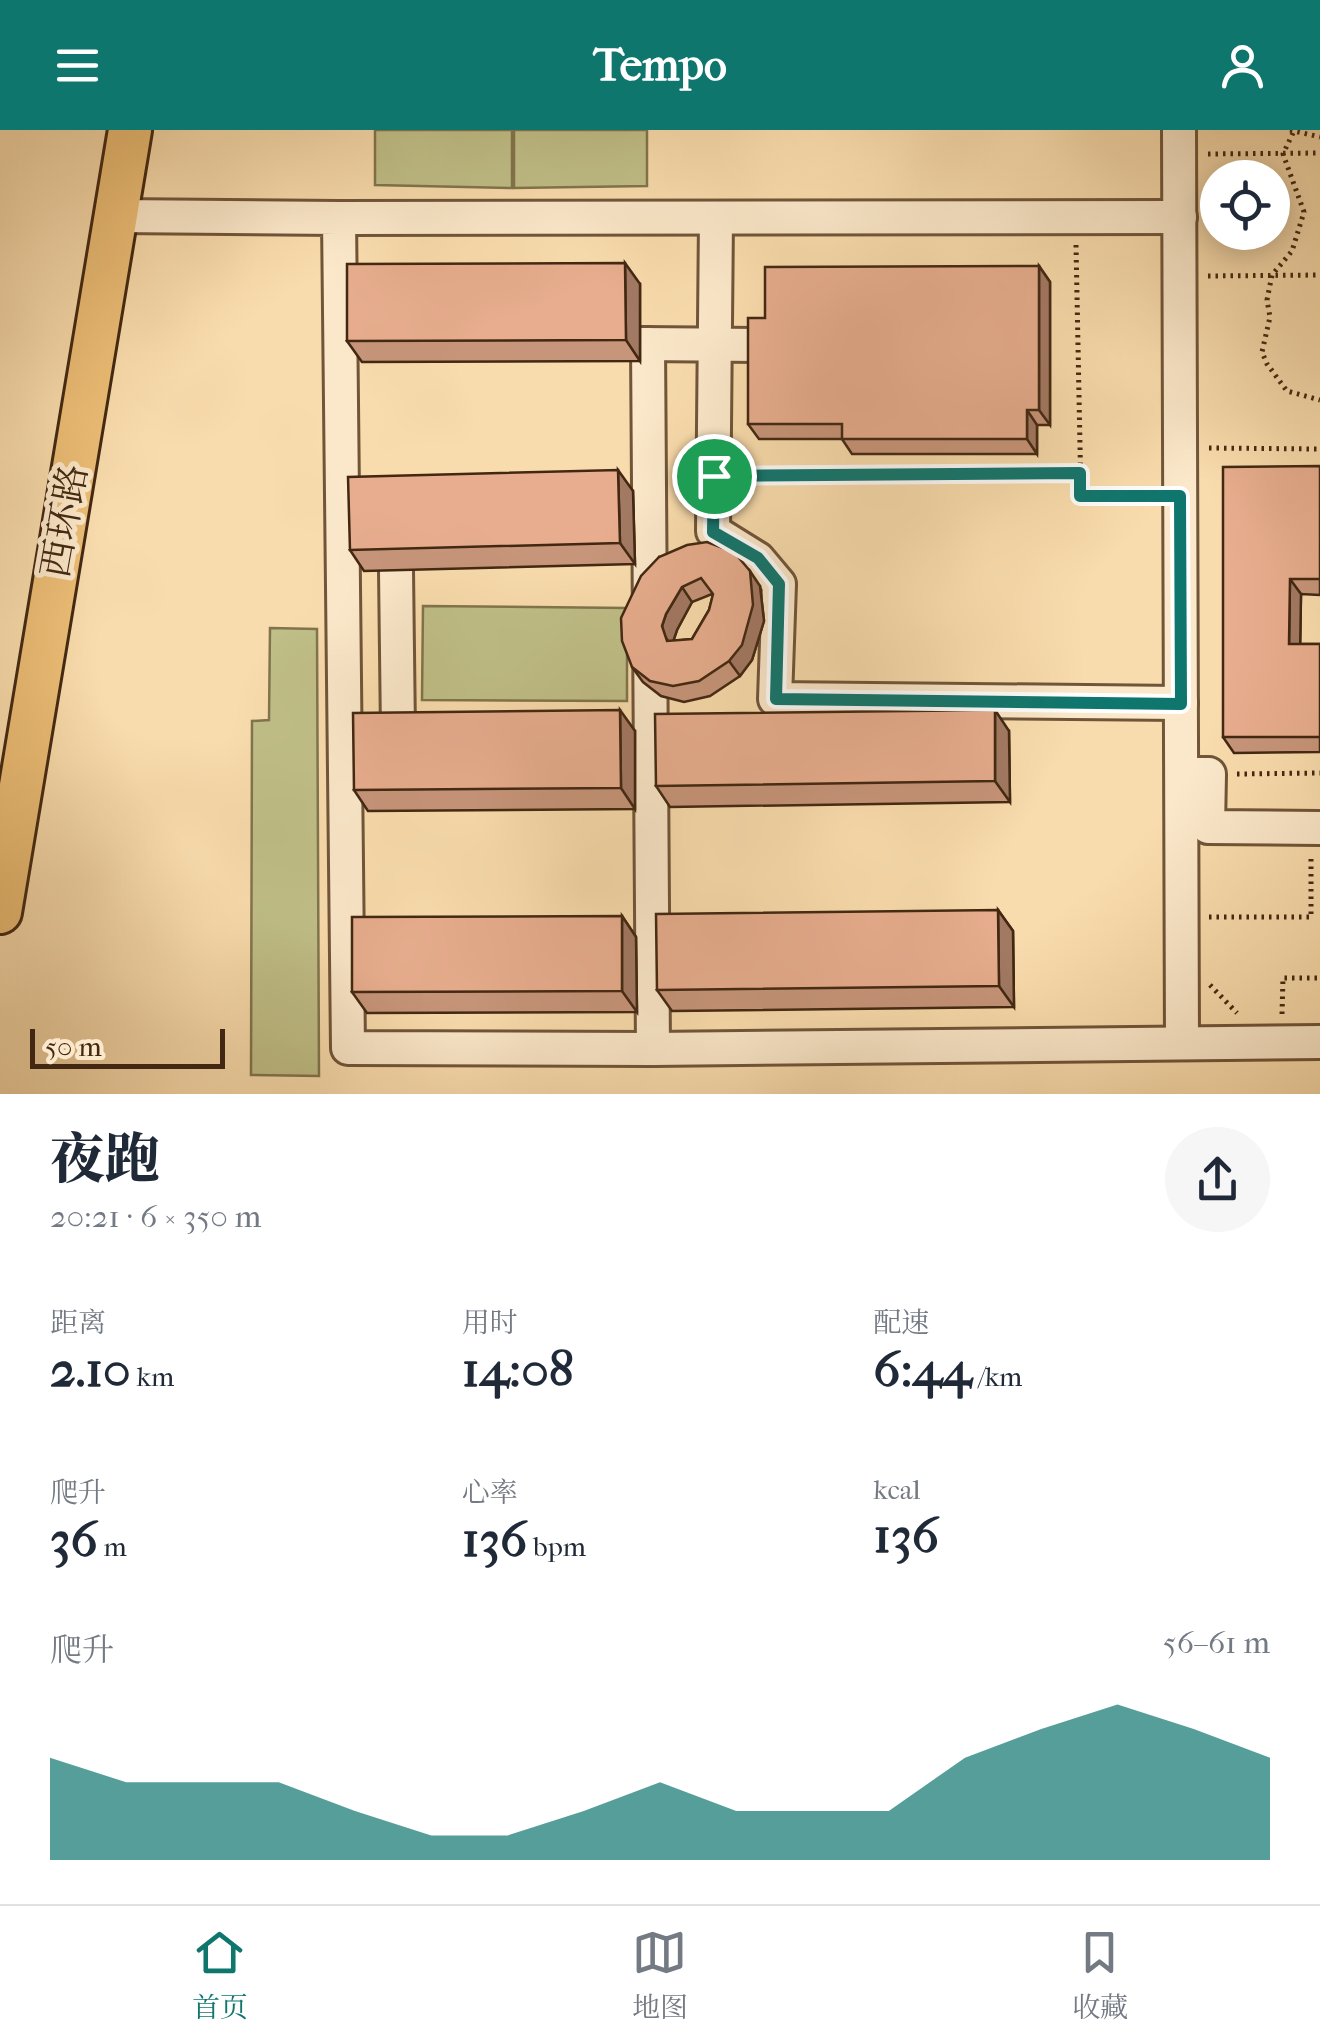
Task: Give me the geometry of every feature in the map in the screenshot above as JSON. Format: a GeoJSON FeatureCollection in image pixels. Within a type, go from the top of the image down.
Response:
{"type":"FeatureCollection","features":[{"type":"Feature","properties":{"kind":"main road","name":"西环路"},"geometry":{"type":"LineString","coordinates":[[0,912],[130,130]]}},
{"type":"Feature","properties":{"kind":"lane"},"geometry":{"type":"LineString","coordinates":[[1180,142],[1181,704],[1208,827],[1316,828]]}},
{"type":"Feature","properties":{"kind":"lane"},"geometry":{"type":"LineString","coordinates":[[116,216],[1180,217]]}},
{"type":"Feature","properties":{"kind":"lane"},"geometry":{"type":"LineString","coordinates":[[339,218],[348,1048],[1320,1042]]}},
{"type":"Feature","properties":{"kind":"lane"},"geometry":{"type":"LineString","coordinates":[[716,219],[713,532],[758,558],[779,584],[776,699],[1181,704]]}},
{"type":"Feature","properties":{"kind":"lane"},"geometry":{"type":"LineString","coordinates":[[653,1049],[645,344],[758,345]]}},
{"type":"Feature","properties":{"kind":"lane"},"geometry":{"type":"LineString","coordinates":[[396,570],[398,733]]}},
{"type":"Feature","properties":{"kind":"lane"},"geometry":{"type":"LineString","coordinates":[[1182,1042],[1195,774]]}},
{"type":"Feature","properties":{"kind":"path"},"geometry":{"type":"LineString","coordinates":[[1320,137],[1291,132],[1283,154],[1304,212],[1292,251],[1272,276],[1267,300],[1270,317],[1262,352],[1287,391],[1320,400]]}},
{"type":"Feature","properties":{"kind":"path"},"geometry":{"type":"LineString","coordinates":[[1180,142],[1283,154],[1320,153]]}},
{"type":"Feature","properties":{"kind":"path"},"geometry":{"type":"LineString","coordinates":[[1076,218],[1080,496],[1180,496]]}},
{"type":"Feature","properties":{"kind":"path"},"geometry":{"type":"LineString","coordinates":[[1180,277],[1320,274]]}},
{"type":"Feature","properties":{"kind":"path"},"geometry":{"type":"LineString","coordinates":[[1180,448],[1320,450]]}},
{"type":"Feature","properties":{"kind":"path"},"geometry":{"type":"LineString","coordinates":[[714,476],[1080,473]]}},
{"type":"Feature","properties":{"kind":"path"},"geometry":{"type":"LineString","coordinates":[[1195,774],[1320,774]]}},
{"type":"Feature","properties":{"kind":"path"},"geometry":{"type":"LineString","coordinates":[[1208,933],[1208,917],[1312,917],[1316,828]]}},
{"type":"Feature","properties":{"kind":"path"},"geometry":{"type":"LineString","coordinates":[[1282,1017],[1283,978],[1320,978]]}},
{"type":"Feature","properties":{"kind":"path"},"geometry":{"type":"LineString","coordinates":[[1208,983],[1241,1017]]}},
{"type":"Feature","properties":{"kind":"path"},"geometry":{"type":"LineString","coordinates":[[1268,1017],[1292,1017]]}},
{"type":"Feature","properties":{"kind":"shaded area"},"geometry":{"type":"Polygon","coordinates":[[[375,130],[512,130],[512,188],[375,185],[375,130]]]}},
{"type":"Feature","properties":{"kind":"shaded area"},"geometry":{"type":"Polygon","coordinates":[[[514,130],[647,130],[647,186],[514,188],[514,130]]]}},
{"type":"Feature","properties":{"kind":"shaded area"},"geometry":{"type":"Polygon","coordinates":[[[423,606],[627,608],[627,701],[422,700],[423,606]]]}},
{"type":"Feature","properties":{"kind":"shaded area"},"geometry":{"type":"Polygon","coordinates":[[[270,628],[317,629],[319,1076],[251,1075],[252,721],[269,720],[270,628]]]}},
{"type":"Feature","properties":{"kind":"building"},"geometry":{"type":"Polygon","coordinates":[[[625,263],[626,340],[347,341],[347,264],[625,263]]]}},
{"type":"Feature","properties":{"kind":"building"},"geometry":{"type":"Polygon","coordinates":[[[1039,266],[1039,410],[1027,410],[1027,439],[842,439],[842,424],[748,424],[748,318],[765,318],[765,267],[1039,266]]]}},
{"type":"Feature","properties":{"kind":"building"},"geometry":{"type":"Polygon","coordinates":[[[1320,466],[1320,579],[1290,579],[1289,644],[1320,644],[1320,737],[1223,737],[1223,467],[1320,466]]]}},
{"type":"Feature","properties":{"kind":"building"},"geometry":{"type":"Polygon","coordinates":[[[618,470],[620,543],[350,550],[348,477],[618,470]]]}},
{"type":"Feature","properties":{"kind":"building"},"geometry":{"type":"Polygon","coordinates":[[[707,542],[734,552],[750,571],[753,605],[742,645],[729,661],[699,681],[673,686],[650,681],[632,667],[622,641],[621,618],[641,576],[659,557],[687,545],[707,542]],[[701,578],[682,587],[662,626],[667,641],[692,639],[709,610],[713,594],[701,578]]]}},
{"type":"Feature","properties":{"kind":"building"},"geometry":{"type":"Polygon","coordinates":[[[620,710],[621,788],[354,790],[353,713],[620,710]]]}},
{"type":"Feature","properties":{"kind":"building"},"geometry":{"type":"Polygon","coordinates":[[[995,710],[995,781],[656,786],[655,714],[995,710]]]}},
{"type":"Feature","properties":{"kind":"building"},"geometry":{"type":"Polygon","coordinates":[[[998,910],[999,986],[657,990],[656,914],[998,910]]]}},
{"type":"Feature","properties":{"kind":"building"},"geometry":{"type":"Polygon","coordinates":[[[622,916],[622,991],[352,992],[352,917],[622,916]]]}},
{"type":"Feature","properties":{"kind":"route"},"geometry":{"type":"LineString","coordinates":[[1080,473],[1080,496],[1180,496],[1181,704],[776,699],[779,584],[758,558],[713,532],[714,476],[1080,473]]}}]}
